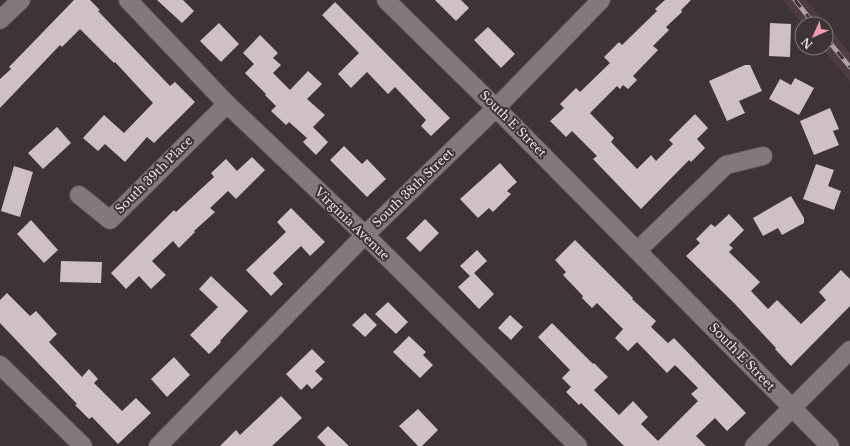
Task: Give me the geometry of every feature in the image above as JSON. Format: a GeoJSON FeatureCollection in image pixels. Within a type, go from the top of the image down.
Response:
{"type":"FeatureCollection","features":[{"type":"Feature","properties":{"kind":"street"},"geometry":{"type":"LineString","coordinates":[[0,20],[20,0]]}},
{"type":"Feature","properties":{"kind":"street","name":"Virginia Avenue"},"geometry":{"type":"LineString","coordinates":[[128,0],[227,104],[365,235],[578,446]]}},
{"type":"Feature","properties":{"kind":"street","name":"South E Street"},"geometry":{"type":"LineString","coordinates":[[386,0],[638,250],[830,446]]}},
{"type":"Feature","properties":{"kind":"street","name":"South 38th Street"},"geometry":{"type":"LineString","coordinates":[[158,446],[365,235],[496,108],[601,0]]}},
{"type":"Feature","properties":{"kind":"street","name":"South 39th Place"},"geometry":{"type":"LineString","coordinates":[[79,195],[110,220],[227,104]]}},
{"type":"Feature","properties":{"kind":"street"},"geometry":{"type":"LineString","coordinates":[[638,250],[726,165],[763,156]]}},
{"type":"Feature","properties":{"kind":"street"},"geometry":{"type":"LineString","coordinates":[[754,446],[850,350]]}},
{"type":"Feature","properties":{"kind":"street"},"geometry":{"type":"LineString","coordinates":[[0,366],[83,446]]}},
{"type":"Feature","properties":{"kind":"shaded area"},"geometry":{"type":"Polygon","coordinates":[[[783,0],[806,0],[820,16],[796,16],[783,0]]]}},
{"type":"Feature","properties":{"kind":"shaded area"},"geometry":{"type":"Polygon","coordinates":[[[834,33],[850,53],[850,82],[829,56],[834,56],[834,33]]]}},
{"type":"Feature","properties":{"kind":"building"},"geometry":{"type":"Polygon","coordinates":[[[74,0],[90,0],[100,10],[98,11],[170,86],[175,82],[195,102],[154,143],[147,137],[125,162],[105,144],[98,151],[83,138],[104,115],[124,133],[153,103],[115,62],[114,63],[80,29],[62,47],[60,45],[0,108],[0,79],[11,69],[9,67],[74,0]]]}},
{"type":"Feature","properties":{"kind":"building"},"geometry":{"type":"Polygon","coordinates":[[[157,0],[183,0],[194,11],[182,23],[157,0]]]}},
{"type":"Feature","properties":{"kind":"building"},"geometry":{"type":"Polygon","coordinates":[[[435,0],[461,0],[469,8],[456,21],[435,0]]]}},
{"type":"Feature","properties":{"kind":"building"},"geometry":{"type":"Polygon","coordinates":[[[665,0],[691,0],[681,10],[682,12],[666,27],[669,30],[653,46],[658,50],[633,76],[637,80],[628,89],[623,85],[620,89],[617,86],[590,113],[614,138],[611,142],[637,169],[651,155],[656,161],[673,144],[669,140],[695,114],[708,128],[697,139],[705,148],[691,162],[689,160],[641,209],[593,159],[597,156],[572,131],[566,137],[550,121],[564,108],[560,104],[576,88],[580,92],[610,63],[604,57],[619,42],[622,45],[657,11],[655,9],[665,0]]]}},
{"type":"Feature","properties":{"kind":"building"},"geometry":{"type":"Polygon","coordinates":[[[335,2],[450,118],[431,136],[421,126],[426,120],[395,87],[388,94],[367,72],[351,88],[338,74],[359,53],[322,15],[335,2]]]}},
{"type":"Feature","properties":{"kind":"building"},"geometry":{"type":"Polygon","coordinates":[[[219,23],[239,44],[221,62],[200,41],[219,23]]]}},
{"type":"Feature","properties":{"kind":"building"},"geometry":{"type":"Polygon","coordinates":[[[770,23],[791,24],[790,57],[769,56],[770,23]]]}},
{"type":"Feature","properties":{"kind":"building"},"geometry":{"type":"Polygon","coordinates":[[[488,27],[515,54],[501,68],[474,40],[488,27]]]}},
{"type":"Feature","properties":{"kind":"building"},"geometry":{"type":"Polygon","coordinates":[[[260,35],[278,53],[273,58],[281,65],[273,73],[290,90],[308,71],[322,84],[307,99],[325,115],[313,127],[328,142],[316,155],[303,142],[307,138],[289,122],[286,125],[271,111],[276,106],[245,73],[254,64],[243,53],[260,35]]]}},
{"type":"Feature","properties":{"kind":"building"},"geometry":{"type":"Polygon","coordinates":[[[745,65],[750,65],[762,91],[739,101],[745,113],[727,121],[709,81],[745,65]]]}},
{"type":"Feature","properties":{"kind":"building"},"geometry":{"type":"Polygon","coordinates":[[[795,78],[814,88],[799,115],[769,99],[780,79],[791,85],[795,78]]]}},
{"type":"Feature","properties":{"kind":"building"},"geometry":{"type":"Polygon","coordinates":[[[830,108],[839,129],[833,131],[839,145],[814,155],[800,121],[830,108]]]}},
{"type":"Feature","properties":{"kind":"building"},"geometry":{"type":"Polygon","coordinates":[[[57,127],[71,143],[43,169],[28,153],[57,127]]]}},
{"type":"Feature","properties":{"kind":"building"},"geometry":{"type":"Polygon","coordinates":[[[344,146],[362,164],[367,159],[386,179],[367,197],[330,160],[344,146]]]}},
{"type":"Feature","properties":{"kind":"building"},"geometry":{"type":"Polygon","coordinates":[[[252,157],[265,170],[236,199],[228,191],[210,208],[215,212],[194,231],[195,232],[179,248],[173,241],[152,261],[166,275],[151,289],[139,276],[126,289],[111,273],[174,210],[176,212],[214,177],[211,173],[226,159],[237,171],[252,157]]]}},
{"type":"Feature","properties":{"kind":"building"},"geometry":{"type":"Polygon","coordinates":[[[500,163],[517,182],[507,191],[511,194],[493,212],[489,208],[478,218],[460,199],[500,163]]]}},
{"type":"Feature","properties":{"kind":"building"},"geometry":{"type":"Polygon","coordinates":[[[816,164],[834,170],[828,186],[841,191],[834,210],[803,199],[816,164]]]}},
{"type":"Feature","properties":{"kind":"building"},"geometry":{"type":"Polygon","coordinates":[[[14,166],[33,172],[20,217],[1,211],[14,166]]]}},
{"type":"Feature","properties":{"kind":"building"},"geometry":{"type":"Polygon","coordinates":[[[791,196],[804,218],[804,223],[782,235],[778,228],[763,236],[753,218],[791,196]]]}},
{"type":"Feature","properties":{"kind":"building"},"geometry":{"type":"Polygon","coordinates":[[[291,208],[325,242],[310,256],[301,246],[273,273],[283,284],[271,296],[246,270],[286,232],[277,222],[291,208]]]}},
{"type":"Feature","properties":{"kind":"building"},"geometry":{"type":"Polygon","coordinates":[[[729,214],[744,230],[729,245],[733,248],[729,252],[760,282],[751,291],[768,309],[777,300],[801,324],[826,300],[819,292],[841,270],[850,279],[850,306],[791,366],[734,303],[686,256],[700,243],[696,239],[711,224],[715,227],[729,214]]]}},
{"type":"Feature","properties":{"kind":"building"},"geometry":{"type":"Polygon","coordinates":[[[425,219],[439,233],[420,252],[406,238],[425,219]]]}},
{"type":"Feature","properties":{"kind":"building"},"geometry":{"type":"Polygon","coordinates":[[[31,220],[58,250],[44,263],[17,234],[31,220]]]}},
{"type":"Feature","properties":{"kind":"building"},"geometry":{"type":"Polygon","coordinates":[[[575,240],[633,298],[632,299],[656,321],[651,327],[668,343],[674,338],[746,413],[727,431],[715,418],[696,436],[706,446],[624,446],[581,403],[579,405],[566,392],[571,387],[562,378],[570,370],[538,337],[552,323],[608,377],[594,390],[619,415],[633,401],[648,417],[641,424],[658,441],[698,401],[691,394],[698,388],[675,365],[667,373],[637,342],[628,351],[615,338],[623,329],[597,303],[592,308],[563,275],[566,272],[555,260],[575,240]]]}},
{"type":"Feature","properties":{"kind":"building"},"geometry":{"type":"Polygon","coordinates":[[[477,250],[487,261],[474,273],[494,294],[479,309],[458,287],[470,276],[460,266],[477,250]]]}},
{"type":"Feature","properties":{"kind":"building"},"geometry":{"type":"Polygon","coordinates":[[[61,261],[102,262],[101,283],[60,282],[61,261]]]}},
{"type":"Feature","properties":{"kind":"building"},"geometry":{"type":"Polygon","coordinates":[[[211,276],[248,311],[209,354],[190,335],[218,307],[199,289],[211,276]]]}},
{"type":"Feature","properties":{"kind":"building"},"geometry":{"type":"Polygon","coordinates":[[[7,293],[30,316],[36,311],[57,334],[49,342],[82,377],[89,369],[98,379],[94,383],[122,411],[136,398],[151,413],[118,444],[92,417],[89,419],[75,405],[77,404],[0,323],[0,300],[7,293]]]}},
{"type":"Feature","properties":{"kind":"building"},"geometry":{"type":"Polygon","coordinates":[[[388,302],[408,322],[396,334],[375,314],[388,302]]]}},
{"type":"Feature","properties":{"kind":"building"},"geometry":{"type":"Polygon","coordinates":[[[365,313],[377,325],[365,337],[352,325],[365,313]]]}},
{"type":"Feature","properties":{"kind":"building"},"geometry":{"type":"Polygon","coordinates":[[[510,315],[523,327],[511,340],[498,328],[510,315]]]}},
{"type":"Feature","properties":{"kind":"building"},"geometry":{"type":"Polygon","coordinates":[[[409,336],[426,352],[423,355],[433,365],[420,378],[393,352],[409,336]]]}},
{"type":"Feature","properties":{"kind":"building"},"geometry":{"type":"Polygon","coordinates":[[[312,349],[325,362],[315,371],[323,379],[312,389],[307,384],[301,390],[286,374],[312,349]]]}},
{"type":"Feature","properties":{"kind":"building"},"geometry":{"type":"Polygon","coordinates":[[[174,357],[190,375],[167,397],[151,379],[174,357]]]}},
{"type":"Feature","properties":{"kind":"building"},"geometry":{"type":"Polygon","coordinates":[[[281,396],[302,418],[272,446],[220,446],[236,430],[240,435],[281,396]]]}},
{"type":"Feature","properties":{"kind":"building"},"geometry":{"type":"Polygon","coordinates":[[[418,409],[438,430],[422,446],[418,446],[399,426],[418,409]]]}},
{"type":"Feature","properties":{"kind":"building"},"geometry":{"type":"Polygon","coordinates":[[[328,426],[349,446],[326,446],[317,437],[328,426]]]}},
{"type":"Feature","properties":{"kind":"railway"},"geometry":{"type":"LineString","coordinates":[[795,0],[808,16]]}},
{"type":"Feature","properties":{"kind":"railway"},"geometry":{"type":"LineString","coordinates":[[834,48],[850,67]]}}]}
